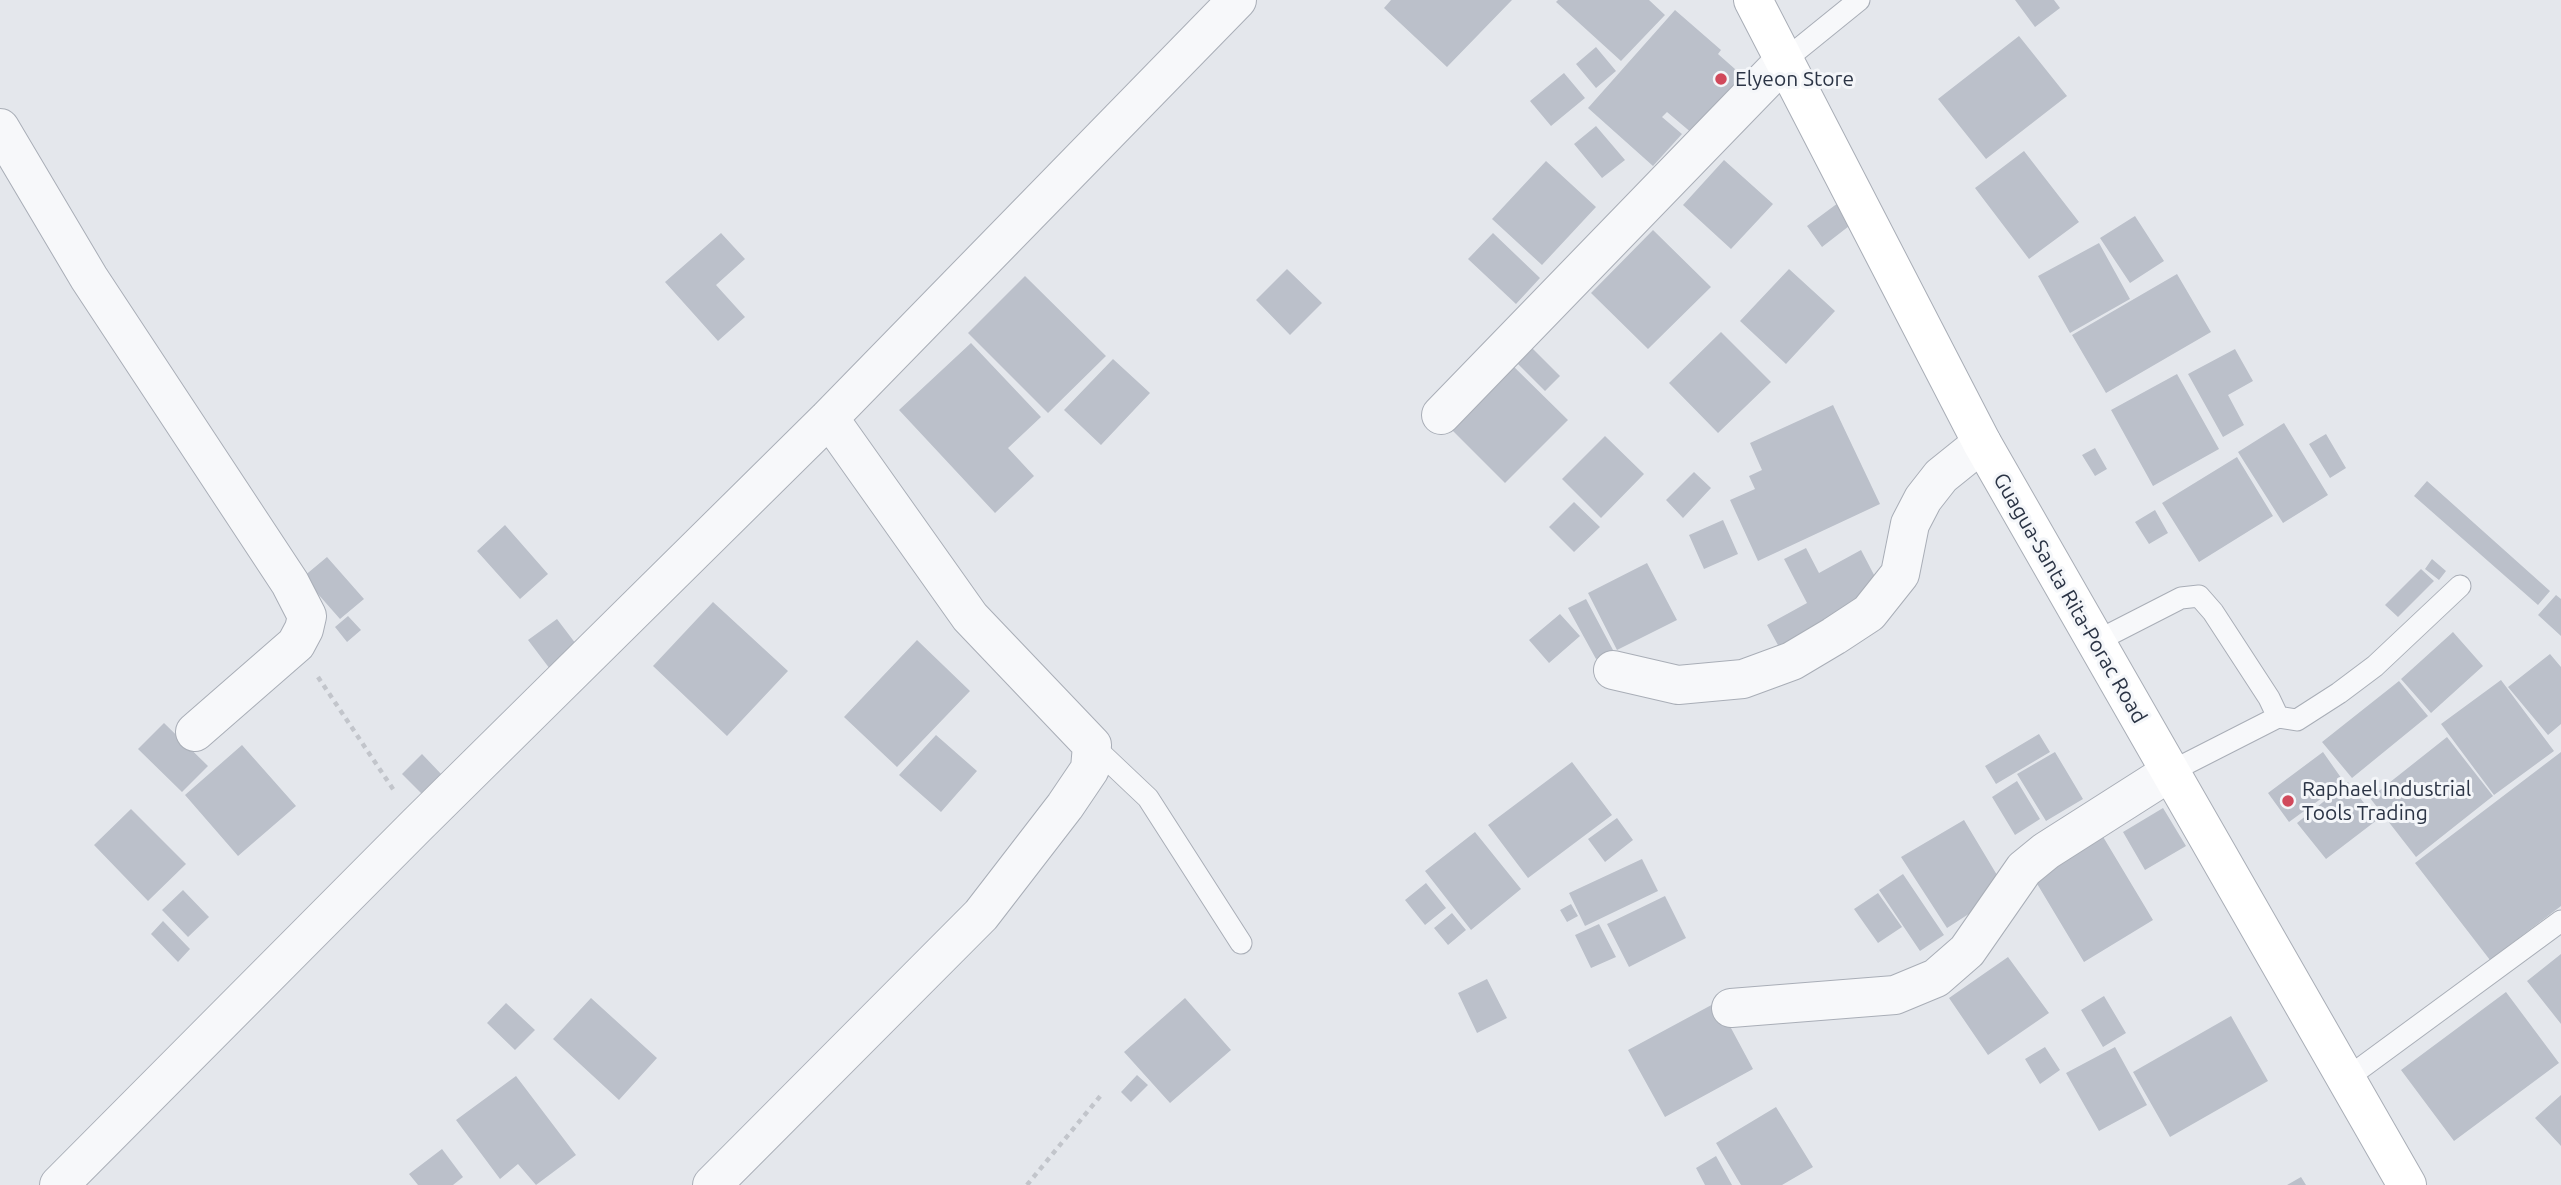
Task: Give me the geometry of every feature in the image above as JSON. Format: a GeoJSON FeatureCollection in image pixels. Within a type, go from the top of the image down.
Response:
{"type":"FeatureCollection","features":[{"type":"Feature","properties":{"kind":"main road","name":"Guagua-Santa Rita-Porac Road"},"geometry":{"type":"LineString","coordinates":[[1753,0],[1982,443],[2407,1185]]}},
{"type":"Feature","properties":{"kind":"street"},"geometry":{"type":"LineString","coordinates":[[59,1185],[417,825],[829,418],[1237,0]]}},
{"type":"Feature","properties":{"kind":"street"},"geometry":{"type":"LineString","coordinates":[[1441,415],[1785,60]]}},
{"type":"Feature","properties":{"kind":"street"},"geometry":{"type":"LineString","coordinates":[[0,128],[12,179],[89,278],[290,583],[307,616],[296,645],[195,732]]}},
{"type":"Feature","properties":{"kind":"street"},"geometry":{"type":"LineString","coordinates":[[712,1185],[981,915],[1066,806],[1090,769],[1092,745],[970,617],[829,418]]}},
{"type":"Feature","properties":{"kind":"street"},"geometry":{"type":"LineString","coordinates":[[1613,670],[1678,685],[1743,679],[1792,661],[1834,636],[1869,612],[1900,574],[1910,524],[1923,499],[1941,476],[1982,443]]}},
{"type":"Feature","properties":{"kind":"street"},"geometry":{"type":"LineString","coordinates":[[1731,1008],[1895,995],[1936,978],[1967,951],[2024,869],[2046,851],[2171,772]]}},
{"type":"Feature","properties":{"kind":"lane"},"geometry":{"type":"LineString","coordinates":[[1785,60],[1859,0]]}},
{"type":"Feature","properties":{"kind":"lane"},"geometry":{"type":"LineString","coordinates":[[2171,772],[2278,717],[2297,720],[2339,693],[2375,666],[2460,586]]}},
{"type":"Feature","properties":{"kind":"lane"},"geometry":{"type":"LineString","coordinates":[[2095,642],[2181,598],[2199,596],[2213,612],[2269,698],[2278,717]]}},
{"type":"Feature","properties":{"kind":"lane"},"geometry":{"type":"LineString","coordinates":[[1092,745],[1148,798],[1241,943]]}},
{"type":"Feature","properties":{"kind":"lane"},"geometry":{"type":"LineString","coordinates":[[2346,1079],[2561,922]]}},
{"type":"Feature","properties":{"kind":"path"},"geometry":{"type":"LineString","coordinates":[[296,645],[417,825]]}},
{"type":"Feature","properties":{"kind":"path"},"geometry":{"type":"LineString","coordinates":[[1027,1185],[1102,1094]]}},
{"type":"Feature","properties":{"kind":"building"},"geometry":{"type":"Polygon","coordinates":[[[1391,0],[1512,0],[1447,67],[1384,8],[1391,0]]]}},
{"type":"Feature","properties":{"kind":"building"},"geometry":{"type":"Polygon","coordinates":[[[1649,0],[1665,15],[1621,61],[1556,2],[1649,0]]]}},
{"type":"Feature","properties":{"kind":"building"},"geometry":{"type":"Polygon","coordinates":[[[2015,0],[2054,0],[2060,8],[2035,27],[2015,0]]]}},
{"type":"Feature","properties":{"kind":"building"},"geometry":{"type":"Polygon","coordinates":[[[1675,10],[1721,50],[1718,54],[1744,77],[1693,134],[1667,112],[1662,117],[1682,134],[1653,166],[1588,108],[1675,10]]]}},
{"type":"Feature","properties":{"kind":"building"},"geometry":{"type":"Polygon","coordinates":[[[2019,36],[2067,96],[1986,159],[1938,99],[2019,36]]]}},
{"type":"Feature","properties":{"kind":"building"},"geometry":{"type":"Polygon","coordinates":[[[1596,47],[1616,71],[1596,88],[1576,64],[1596,47]]]}},
{"type":"Feature","properties":{"kind":"building"},"geometry":{"type":"Polygon","coordinates":[[[1564,73],[1585,98],[1551,126],[1530,101],[1564,73]]]}},
{"type":"Feature","properties":{"kind":"building"},"geometry":{"type":"Polygon","coordinates":[[[1596,126],[1625,160],[1602,178],[1574,144],[1596,126]]]}},
{"type":"Feature","properties":{"kind":"building"},"geometry":{"type":"Polygon","coordinates":[[[2024,151],[2079,222],[2029,259],[1975,188],[2024,151]]]}},
{"type":"Feature","properties":{"kind":"building"},"geometry":{"type":"Polygon","coordinates":[[[1724,160],[1773,204],[1731,249],[1683,205],[1724,160]]]}},
{"type":"Feature","properties":{"kind":"building"},"geometry":{"type":"Polygon","coordinates":[[[1546,161],[1596,207],[1542,265],[1492,219],[1546,161]]]}},
{"type":"Feature","properties":{"kind":"building"},"geometry":{"type":"Polygon","coordinates":[[[1838,203],[1853,223],[1822,247],[1807,226],[1838,203]]]}},
{"type":"Feature","properties":{"kind":"building"},"geometry":{"type":"Polygon","coordinates":[[[2135,216],[2164,261],[2130,283],[2100,238],[2135,216]]]}},
{"type":"Feature","properties":{"kind":"building"},"geometry":{"type":"Polygon","coordinates":[[[1653,230],[1711,287],[1648,349],[1591,293],[1653,230]]]}},
{"type":"Feature","properties":{"kind":"building"},"geometry":{"type":"Polygon","coordinates":[[[721,233],[745,259],[716,285],[745,317],[718,341],[665,282],[721,233]]]}},
{"type":"Feature","properties":{"kind":"building"},"geometry":{"type":"Polygon","coordinates":[[[1493,233],[1540,278],[1516,304],[1468,259],[1493,233]]]}},
{"type":"Feature","properties":{"kind":"building"},"geometry":{"type":"Polygon","coordinates":[[[2099,243],[2130,299],[2070,333],[2038,276],[2099,243]]]}},
{"type":"Feature","properties":{"kind":"building"},"geometry":{"type":"Polygon","coordinates":[[[1287,269],[1322,303],[1290,335],[1256,300],[1287,269]]]}},
{"type":"Feature","properties":{"kind":"building"},"geometry":{"type":"Polygon","coordinates":[[[1789,269],[1835,311],[1786,364],[1740,321],[1789,269]]]}},
{"type":"Feature","properties":{"kind":"building"},"geometry":{"type":"Polygon","coordinates":[[[2177,274],[2211,332],[2106,393],[2072,335],[2177,274]]]}},
{"type":"Feature","properties":{"kind":"building"},"geometry":{"type":"Polygon","coordinates":[[[1025,276],[1106,356],[1048,413],[968,333],[1025,276]]]}},
{"type":"Feature","properties":{"kind":"building"},"geometry":{"type":"Polygon","coordinates":[[[1721,332],[1771,382],[1718,433],[1669,383],[1721,332]]]}},
{"type":"Feature","properties":{"kind":"building"},"geometry":{"type":"Polygon","coordinates":[[[971,343],[1041,417],[1008,448],[1034,476],[995,513],[899,410],[971,343]]]}},
{"type":"Feature","properties":{"kind":"building"},"geometry":{"type":"Polygon","coordinates":[[[1531,347],[1560,376],[1545,391],[1516,362],[1531,347]]]}},
{"type":"Feature","properties":{"kind":"building"},"geometry":{"type":"Polygon","coordinates":[[[2235,349],[2253,381],[2228,395],[2244,425],[2223,437],[2188,374],[2235,349]]]}},
{"type":"Feature","properties":{"kind":"building"},"geometry":{"type":"Polygon","coordinates":[[[1113,359],[1150,393],[1101,445],[1064,410],[1113,359]]]}},
{"type":"Feature","properties":{"kind":"building"},"geometry":{"type":"Polygon","coordinates":[[[1508,361],[1568,420],[1505,483],[1446,424],[1508,361]]]}},
{"type":"Feature","properties":{"kind":"building"},"geometry":{"type":"Polygon","coordinates":[[[2177,374],[2219,449],[2153,486],[2111,410],[2177,374]]]}},
{"type":"Feature","properties":{"kind":"building"},"geometry":{"type":"Polygon","coordinates":[[[1833,405],[1880,504],[1758,561],[1730,500],[1755,489],[1749,476],[1762,470],[1750,443],[1833,405]]]}},
{"type":"Feature","properties":{"kind":"building"},"geometry":{"type":"Polygon","coordinates":[[[2284,423],[2328,495],[2283,523],[2238,452],[2284,423]]]}},
{"type":"Feature","properties":{"kind":"building"},"geometry":{"type":"Polygon","coordinates":[[[2326,434],[2346,468],[2330,478],[2309,444],[2326,434]]]}},
{"type":"Feature","properties":{"kind":"building"},"geometry":{"type":"Polygon","coordinates":[[[1605,436],[1644,474],[1601,518],[1562,479],[1605,436]]]}},
{"type":"Feature","properties":{"kind":"building"},"geometry":{"type":"Polygon","coordinates":[[[2095,448],[2107,469],[2095,476],[2082,455],[2095,448]]]}},
{"type":"Feature","properties":{"kind":"building"},"geometry":{"type":"Polygon","coordinates":[[[2237,457],[2273,516],[2199,562],[2162,503],[2237,457]]]}},
{"type":"Feature","properties":{"kind":"building"},"geometry":{"type":"Polygon","coordinates":[[[1694,472],[1711,488],[1683,518],[1666,500],[1694,472]]]}},
{"type":"Feature","properties":{"kind":"building"},"geometry":{"type":"Polygon","coordinates":[[[2427,481],[2550,591],[2538,605],[2414,496],[2427,481]]]}},
{"type":"Feature","properties":{"kind":"building"},"geometry":{"type":"Polygon","coordinates":[[[1574,502],[1600,527],[1574,552],[1549,527],[1574,502]]]}},
{"type":"Feature","properties":{"kind":"building"},"geometry":{"type":"Polygon","coordinates":[[[2155,510],[2168,533],[2149,544],[2135,522],[2155,510]]]}},
{"type":"Feature","properties":{"kind":"building"},"geometry":{"type":"Polygon","coordinates":[[[1723,520],[1738,554],[1704,569],[1689,535],[1723,520]]]}},
{"type":"Feature","properties":{"kind":"building"},"geometry":{"type":"Polygon","coordinates":[[[505,525],[548,574],[520,599],[477,551],[505,525]]]}},
{"type":"Feature","properties":{"kind":"building"},"geometry":{"type":"Polygon","coordinates":[[[1806,548],[1819,573],[1861,550],[1883,592],[1779,647],[1767,625],[1807,603],[1784,559],[1806,548]]]}},
{"type":"Feature","properties":{"kind":"building"},"geometry":{"type":"Polygon","coordinates":[[[327,557],[364,599],[340,619],[303,577],[327,557]]]}},
{"type":"Feature","properties":{"kind":"building"},"geometry":{"type":"Polygon","coordinates":[[[2432,559],[2446,571],[2439,580],[2425,569],[2432,559]]]}},
{"type":"Feature","properties":{"kind":"building"},"geometry":{"type":"Polygon","coordinates":[[[1647,563],[1677,620],[1617,650],[1588,593],[1647,563]]]}},
{"type":"Feature","properties":{"kind":"building"},"geometry":{"type":"Polygon","coordinates":[[[2421,569],[2434,581],[2398,617],[2385,605],[2421,569]]]}},
{"type":"Feature","properties":{"kind":"building"},"geometry":{"type":"Polygon","coordinates":[[[2556,595],[2561,599],[2561,636],[2538,615],[2556,595]]]}},
{"type":"Feature","properties":{"kind":"building"},"geometry":{"type":"Polygon","coordinates":[[[1586,599],[1613,650],[1596,659],[1568,608],[1586,599]]]}},
{"type":"Feature","properties":{"kind":"building"},"geometry":{"type":"Polygon","coordinates":[[[713,602],[788,671],[727,736],[653,666],[713,602]]]}},
{"type":"Feature","properties":{"kind":"building"},"geometry":{"type":"Polygon","coordinates":[[[1560,614],[1580,636],[1549,663],[1529,640],[1560,614]]]}},
{"type":"Feature","properties":{"kind":"building"},"geometry":{"type":"Polygon","coordinates":[[[348,616],[361,630],[347,642],[335,627],[348,616]]]}},
{"type":"Feature","properties":{"kind":"building"},"geometry":{"type":"Polygon","coordinates":[[[557,619],[582,652],[553,673],[528,640],[557,619]]]}},
{"type":"Feature","properties":{"kind":"building"},"geometry":{"type":"Polygon","coordinates":[[[2453,632],[2483,666],[2431,713],[2401,679],[2453,632]]]}},
{"type":"Feature","properties":{"kind":"building"},"geometry":{"type":"Polygon","coordinates":[[[917,640],[970,691],[897,767],[844,717],[917,640]]]}},
{"type":"Feature","properties":{"kind":"building"},"geometry":{"type":"Polygon","coordinates":[[[2550,654],[2561,667],[2561,724],[2548,735],[2508,687],[2550,654]]]}},
{"type":"Feature","properties":{"kind":"building"},"geometry":{"type":"Polygon","coordinates":[[[2501,680],[2554,751],[2494,795],[2441,724],[2501,680]]]}},
{"type":"Feature","properties":{"kind":"building"},"geometry":{"type":"Polygon","coordinates":[[[2399,681],[2428,716],[2352,778],[2322,742],[2399,681]]]}},
{"type":"Feature","properties":{"kind":"building"},"geometry":{"type":"Polygon","coordinates":[[[164,723],[208,766],[182,792],[138,749],[164,723]]]}},
{"type":"Feature","properties":{"kind":"building"},"geometry":{"type":"Polygon","coordinates":[[[2039,734],[2050,752],[1996,784],[1985,766],[2039,734]]]}},
{"type":"Feature","properties":{"kind":"building"},"geometry":{"type":"Polygon","coordinates":[[[936,735],[977,771],[941,812],[899,775],[936,735]]]}},
{"type":"Feature","properties":{"kind":"building"},"geometry":{"type":"Polygon","coordinates":[[[2447,737],[2493,796],[2416,857],[2370,798],[2447,737]]]}},
{"type":"Feature","properties":{"kind":"building"},"geometry":{"type":"Polygon","coordinates":[[[242,745],[296,806],[238,856],[185,795],[242,745]]]}},
{"type":"Feature","properties":{"kind":"building"},"geometry":{"type":"Polygon","coordinates":[[[2055,752],[2083,799],[2046,821],[2017,774],[2055,752]]]}},
{"type":"Feature","properties":{"kind":"building"},"geometry":{"type":"Polygon","coordinates":[[[2323,752],[2344,782],[2289,822],[2268,793],[2323,752]]]}},
{"type":"Feature","properties":{"kind":"building"},"geometry":{"type":"Polygon","coordinates":[[[2561,752],[2561,906],[2490,960],[2415,863],[2561,752]]]}},
{"type":"Feature","properties":{"kind":"building"},"geometry":{"type":"Polygon","coordinates":[[[422,754],[443,776],[423,795],[402,774],[422,754]]]}},
{"type":"Feature","properties":{"kind":"building"},"geometry":{"type":"Polygon","coordinates":[[[1572,762],[1612,815],[1528,878],[1488,825],[1572,762]]]}},
{"type":"Feature","properties":{"kind":"building"},"geometry":{"type":"Polygon","coordinates":[[[2017,781],[2040,819],[2015,835],[1992,797],[2017,781]]]}},
{"type":"Feature","properties":{"kind":"building"},"geometry":{"type":"Polygon","coordinates":[[[2348,782],[2377,820],[2326,859],[2297,823],[2348,782]]]}},
{"type":"Feature","properties":{"kind":"building"},"geometry":{"type":"Polygon","coordinates":[[[2163,808],[2186,846],[2145,870],[2123,832],[2163,808]]]}},
{"type":"Feature","properties":{"kind":"building"},"geometry":{"type":"Polygon","coordinates":[[[131,809],[186,864],[148,901],[94,845],[131,809]]]}},
{"type":"Feature","properties":{"kind":"building"},"geometry":{"type":"Polygon","coordinates":[[[1617,818],[1633,840],[1605,862],[1588,839],[1617,818]]]}},
{"type":"Feature","properties":{"kind":"building"},"geometry":{"type":"Polygon","coordinates":[[[1964,820],[2006,890],[1947,928],[1901,857],[1964,820]]]}},
{"type":"Feature","properties":{"kind":"building"},"geometry":{"type":"Polygon","coordinates":[[[1475,832],[1521,889],[1471,930],[1425,871],[1475,832]]]}},
{"type":"Feature","properties":{"kind":"building"},"geometry":{"type":"Polygon","coordinates":[[[2102,835],[2153,920],[2084,962],[2033,877],[2102,835]]]}},
{"type":"Feature","properties":{"kind":"building"},"geometry":{"type":"Polygon","coordinates":[[[1642,859],[1658,891],[1585,926],[1569,893],[1642,859]]]}},
{"type":"Feature","properties":{"kind":"building"},"geometry":{"type":"Polygon","coordinates":[[[1903,874],[1944,935],[1920,951],[1879,890],[1903,874]]]}},
{"type":"Feature","properties":{"kind":"building"},"geometry":{"type":"Polygon","coordinates":[[[1426,883],[1446,908],[1425,925],[1405,900],[1426,883]]]}},
{"type":"Feature","properties":{"kind":"building"},"geometry":{"type":"Polygon","coordinates":[[[183,890],[209,917],[188,937],[162,910],[183,890]]]}},
{"type":"Feature","properties":{"kind":"building"},"geometry":{"type":"Polygon","coordinates":[[[1878,893],[1902,927],[1878,943],[1854,909],[1878,893]]]}},
{"type":"Feature","properties":{"kind":"building"},"geometry":{"type":"Polygon","coordinates":[[[1665,896],[1686,938],[1629,967],[1607,924],[1665,896]]]}},
{"type":"Feature","properties":{"kind":"building"},"geometry":{"type":"Polygon","coordinates":[[[1571,904],[1578,916],[1567,922],[1560,910],[1571,904]]]}},
{"type":"Feature","properties":{"kind":"building"},"geometry":{"type":"Polygon","coordinates":[[[1452,913],[1466,930],[1448,945],[1434,928],[1452,913]]]}},
{"type":"Feature","properties":{"kind":"building"},"geometry":{"type":"Polygon","coordinates":[[[163,921],[190,949],[178,962],[151,934],[163,921]]]}},
{"type":"Feature","properties":{"kind":"building"},"geometry":{"type":"Polygon","coordinates":[[[1599,924],[1616,957],[1591,968],[1575,935],[1599,924]]]}},
{"type":"Feature","properties":{"kind":"building"},"geometry":{"type":"Polygon","coordinates":[[[2561,954],[2561,1024],[2527,981],[2561,954]]]}},
{"type":"Feature","properties":{"kind":"building"},"geometry":{"type":"Polygon","coordinates":[[[2008,957],[2049,1013],[1988,1055],[1949,998],[2008,957]]]}},
{"type":"Feature","properties":{"kind":"building"},"geometry":{"type":"Polygon","coordinates":[[[1487,979],[1507,1018],[1477,1033],[1458,993],[1487,979]]]}},
{"type":"Feature","properties":{"kind":"building"},"geometry":{"type":"Polygon","coordinates":[[[2506,992],[2559,1063],[2454,1141],[2401,1070],[2506,992]]]}},
{"type":"Feature","properties":{"kind":"building"},"geometry":{"type":"Polygon","coordinates":[[[2104,996],[2126,1033],[2103,1047],[2081,1010],[2104,996]]]}},
{"type":"Feature","properties":{"kind":"building"},"geometry":{"type":"Polygon","coordinates":[[[591,998],[657,1058],[619,1100],[553,1039],[591,998]]]}},
{"type":"Feature","properties":{"kind":"building"},"geometry":{"type":"Polygon","coordinates":[[[1185,998],[1231,1050],[1170,1103],[1124,1052],[1185,998]]]}},
{"type":"Feature","properties":{"kind":"building"},"geometry":{"type":"Polygon","coordinates":[[[1717,1002],[1753,1069],[1665,1117],[1628,1050],[1717,1002]]]}},
{"type":"Feature","properties":{"kind":"building"},"geometry":{"type":"Polygon","coordinates":[[[506,1003],[535,1030],[515,1050],[487,1023],[506,1003]]]}},
{"type":"Feature","properties":{"kind":"building"},"geometry":{"type":"Polygon","coordinates":[[[2231,1016],[2268,1081],[2170,1137],[2133,1072],[2231,1016]]]}},
{"type":"Feature","properties":{"kind":"building"},"geometry":{"type":"Polygon","coordinates":[[[2045,1047],[2060,1070],[2040,1084],[2025,1059],[2045,1047]]]}},
{"type":"Feature","properties":{"kind":"building"},"geometry":{"type":"Polygon","coordinates":[[[2115,1047],[2147,1105],[2099,1131],[2066,1073],[2115,1047]]]}},
{"type":"Feature","properties":{"kind":"building"},"geometry":{"type":"Polygon","coordinates":[[[1137,1075],[1148,1085],[1131,1102],[1121,1092],[1137,1075]]]}},
{"type":"Feature","properties":{"kind":"building"},"geometry":{"type":"Polygon","coordinates":[[[516,1076],[576,1155],[536,1185],[518,1164],[500,1179],[456,1120],[516,1076]]]}},
{"type":"Feature","properties":{"kind":"building"},"geometry":{"type":"Polygon","coordinates":[[[2561,1095],[2561,1146],[2535,1118],[2561,1095]]]}},
{"type":"Feature","properties":{"kind":"building"},"geometry":{"type":"Polygon","coordinates":[[[1776,1107],[1813,1167],[1782,1185],[1741,1185],[1716,1143],[1776,1107]]]}},
{"type":"Feature","properties":{"kind":"building"},"geometry":{"type":"Polygon","coordinates":[[[442,1149],[463,1177],[453,1185],[418,1185],[409,1174],[442,1149]]]}},
{"type":"Feature","properties":{"kind":"building"},"geometry":{"type":"Polygon","coordinates":[[[1716,1156],[1732,1185],[1705,1185],[1696,1168],[1716,1156]]]}},
{"type":"Feature","properties":{"kind":"building"},"geometry":{"type":"Polygon","coordinates":[[[2301,1177],[2306,1185],[2287,1185],[2301,1177]]]}},
{"type":"Feature","properties":{"kind":"place","name":"Elyeon Store"},"geometry":{"type":"Point","coordinates":[1721,79]}},
{"type":"Feature","properties":{"kind":"place","name":"Raphael Industrial Tools Trading"},"geometry":{"type":"Point","coordinates":[2288,801]}}]}
